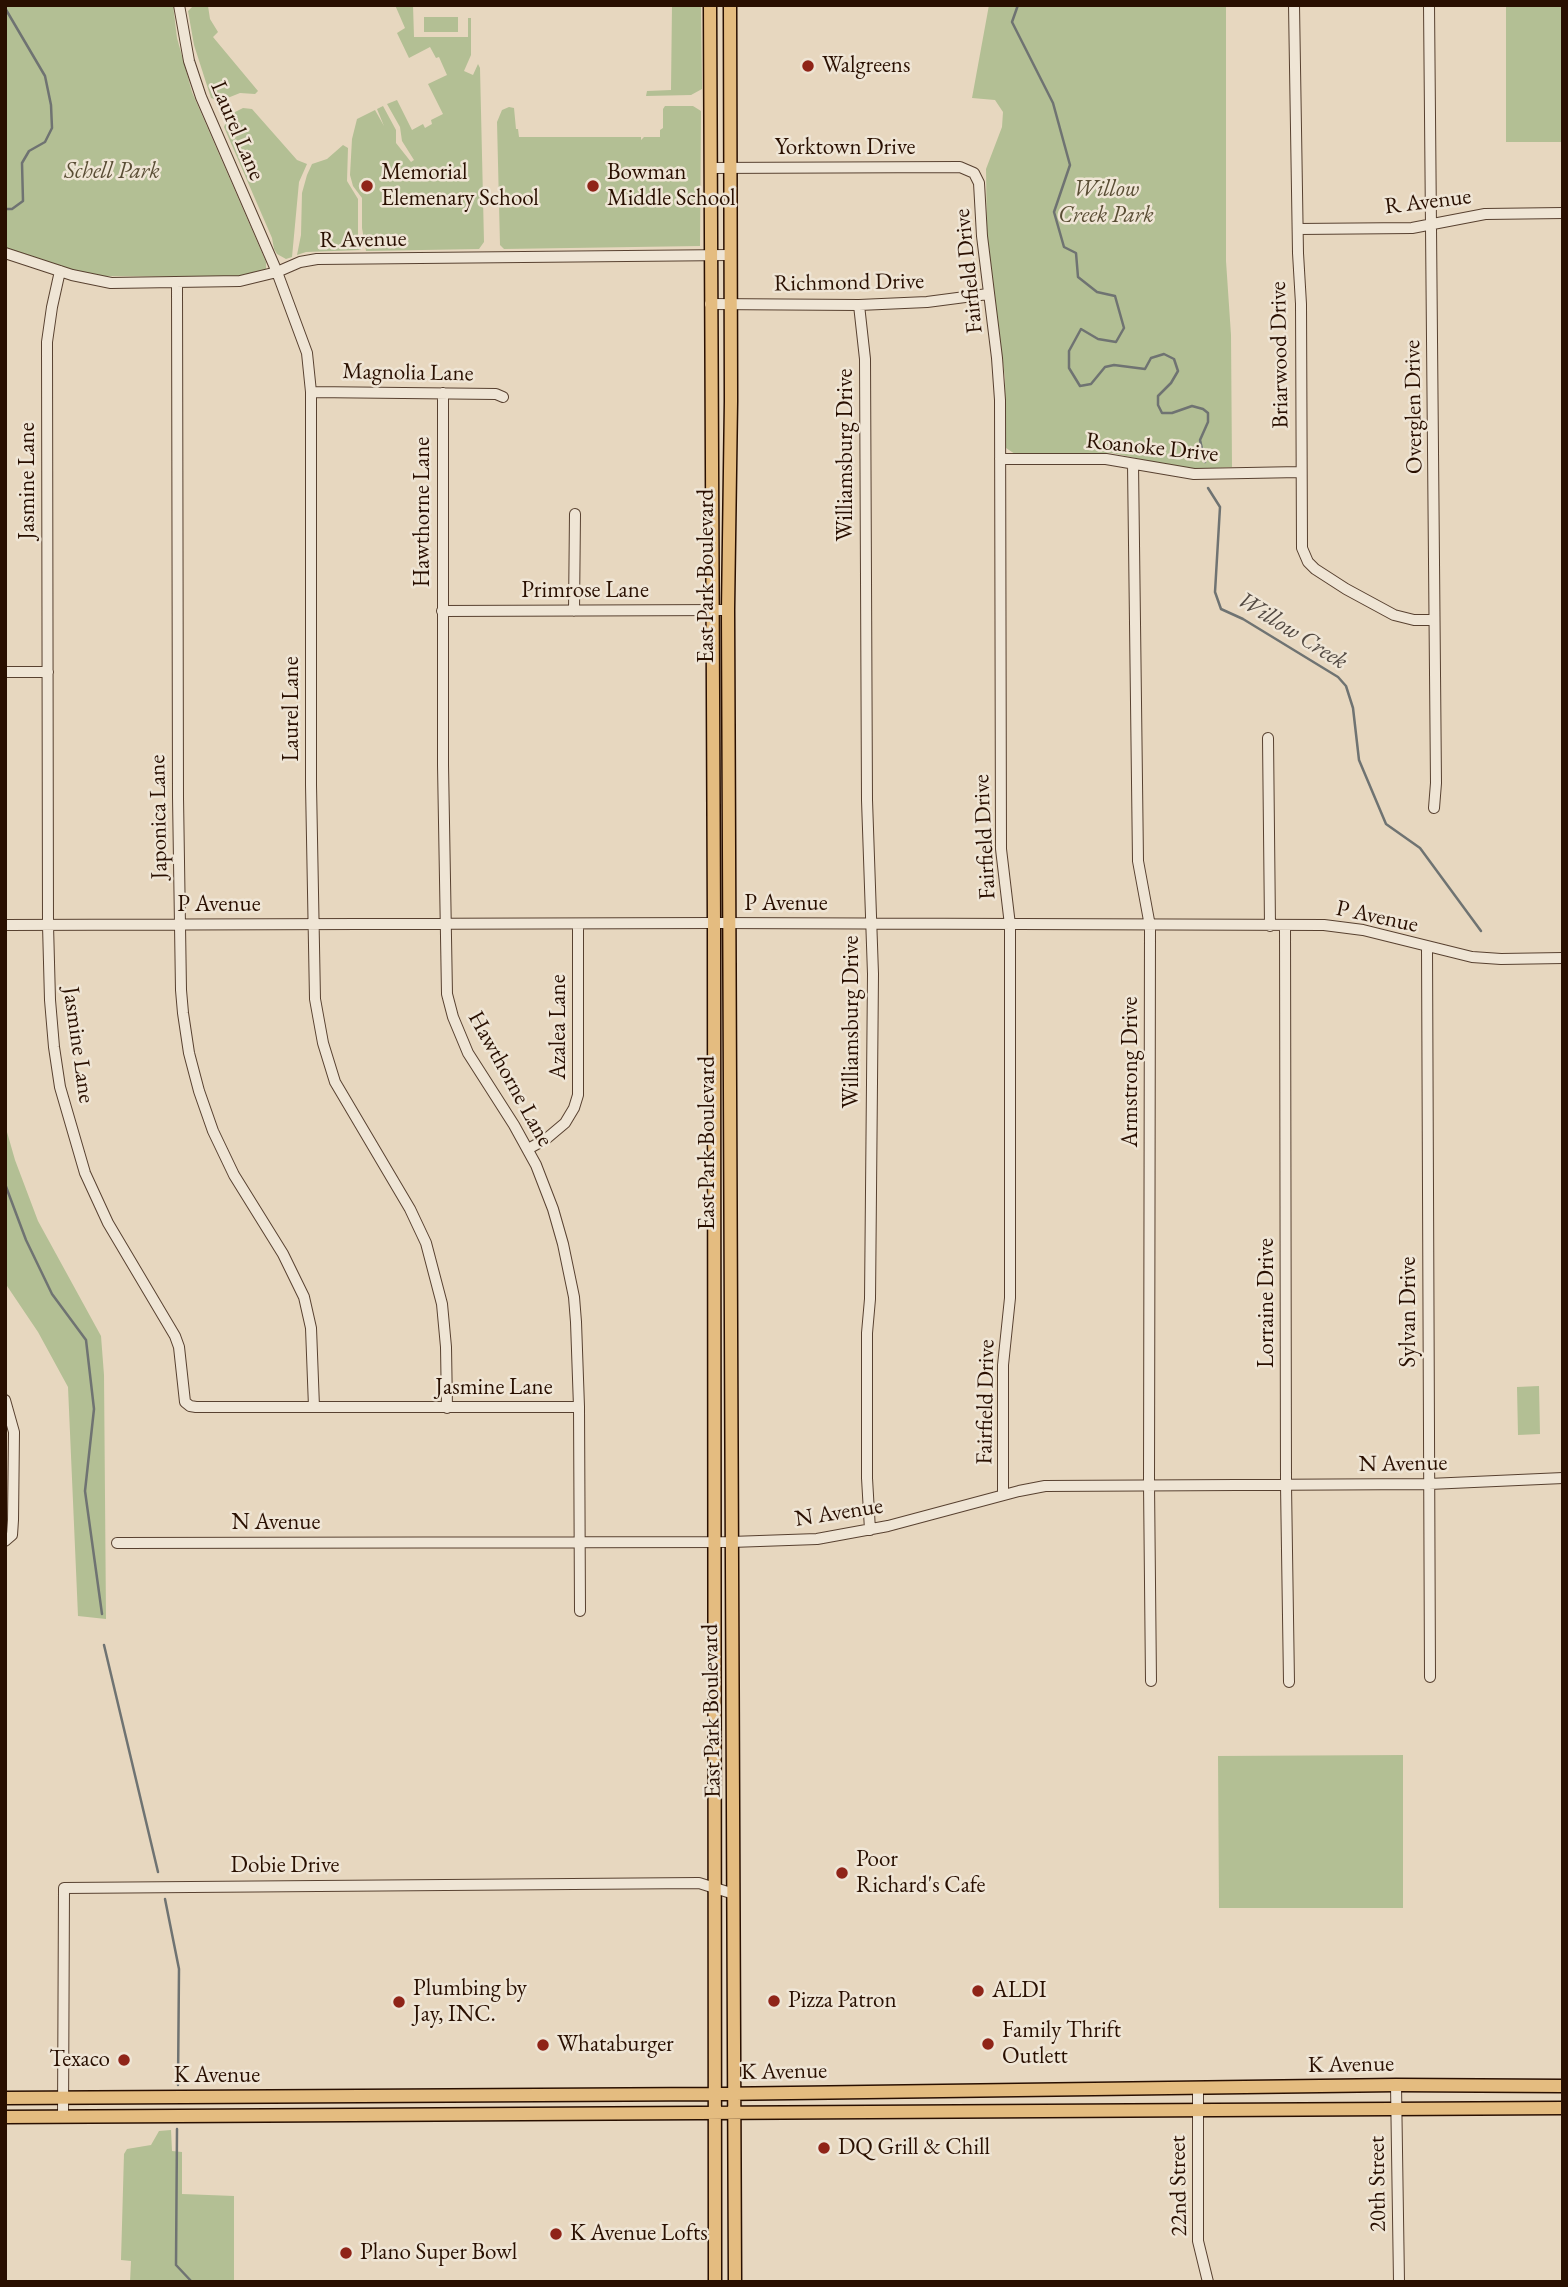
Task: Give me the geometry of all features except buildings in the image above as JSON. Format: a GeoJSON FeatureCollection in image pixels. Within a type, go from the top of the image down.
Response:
{"type":"FeatureCollection","features":[{"type":"Feature","properties":{"kind":"main road","name":"East Park Boulevard"},"geometry":{"type":"LineString","coordinates":[[710,5],[715,2282]]}},
{"type":"Feature","properties":{"kind":"main road","name":"East Park Boulevard"},"geometry":{"type":"LineString","coordinates":[[730,5],[731,304],[727,610],[735,2282]]}},
{"type":"Feature","properties":{"kind":"main road"},"geometry":{"type":"LineString","coordinates":[[711,401],[730,401]]}},
{"type":"Feature","properties":{"kind":"main road","name":"K Avenue"},"geometry":{"type":"LineString","coordinates":[[5,2098],[734,2094],[1395,2085],[1563,2086]]}},
{"type":"Feature","properties":{"kind":"main road"},"geometry":{"type":"LineString","coordinates":[[1051,2089],[1052,2110]]}},
{"type":"Feature","properties":{"kind":"main road"},"geometry":{"type":"LineString","coordinates":[[952,2091],[953,2111]]}},
{"type":"Feature","properties":{"kind":"main road"},"geometry":{"type":"LineString","coordinates":[[482,2095],[482,2114]]}},
{"type":"Feature","properties":{"kind":"main road"},"geometry":{"type":"LineString","coordinates":[[204,2097],[204,2115]]}},
{"type":"Feature","properties":{"kind":"main road"},"geometry":{"type":"LineString","coordinates":[[331,2097],[331,2116]]}},
{"type":"Feature","properties":{"kind":"main road","name":"K Avenue"},"geometry":{"type":"LineString","coordinates":[[5,2117],[1563,2108]]}},
{"type":"Feature","properties":{"kind":"main road"},"geometry":{"type":"LineString","coordinates":[[715,2226],[735,2223]]}},
{"type":"Feature","properties":{"kind":"street","name":"Laurel Lane"},"geometry":{"type":"LineString","coordinates":[[179,5],[189,61],[201,97],[277,272],[304,341],[310,366],[311,786],[316,999],[323,1043],[335,1082],[410,1209],[426,1244],[437,1282],[444,1325],[447,1408]]}},
{"type":"Feature","properties":{"kind":"street","name":"Briarwood Drive"},"geometry":{"type":"LineString","coordinates":[[1294,5],[1301,304],[1301,542],[1308,562],[1340,586],[1394,615],[1414,620],[1433,620]]}},
{"type":"Feature","properties":{"kind":"street","name":"Overglen Drive"},"geometry":{"type":"LineString","coordinates":[[1429,5],[1434,406],[1434,808]]}},
{"type":"Feature","properties":{"kind":"street","name":"Yorktown Drive"},"geometry":{"type":"LineString","coordinates":[[710,168],[960,167],[970,170],[977,177]]}},
{"type":"Feature","properties":{"kind":"street","name":"Fairfield Drive"},"geometry":{"type":"LineString","coordinates":[[977,177],[997,358],[1000,459],[1001,849],[1010,925],[1010,1298],[1003,1365],[1003,1495]]}},
{"type":"Feature","properties":{"kind":"street","name":"R Avenue"},"geometry":{"type":"LineString","coordinates":[[1298,229],[1412,228],[1485,214],[1563,213]]}},
{"type":"Feature","properties":{"kind":"street","name":"R Avenue"},"geometry":{"type":"LineString","coordinates":[[5,253],[60,271],[111,283],[240,281],[317,259],[730,255]]}},
{"type":"Feature","properties":{"kind":"street","name":"Jasmine Lane"},"geometry":{"type":"LineString","coordinates":[[60,271],[47,342],[48,925],[54,1047],[60,1087],[85,1173],[108,1223],[180,1347],[185,1402],[196,1407],[579,1407]]}},
{"type":"Feature","properties":{"kind":"street","name":"Japonica Lane"},"geometry":{"type":"LineString","coordinates":[[177,282],[180,925],[183,1013],[189,1052],[213,1131],[228,1164],[283,1254],[304,1297],[311,1328],[314,1406]]}},
{"type":"Feature","properties":{"kind":"street","name":"Richmond Drive"},"geometry":{"type":"LineString","coordinates":[[710,304],[859,305],[926,302],[988,294]]}},
{"type":"Feature","properties":{"kind":"street","name":"Williamsburg Drive"},"geometry":{"type":"LineString","coordinates":[[859,305],[865,359],[867,800],[873,1028],[867,1465],[870,1530]]}},
{"type":"Feature","properties":{"kind":"street","name":"Magnolia Lane"},"geometry":{"type":"LineString","coordinates":[[311,392],[496,394],[503,397]]}},
{"type":"Feature","properties":{"kind":"street","name":"Hawthorne Lane"},"geometry":{"type":"LineString","coordinates":[[443,393],[447,994],[468,1053],[528,1149],[553,1209],[574,1297],[579,1407],[580,1611]]}},
{"type":"Feature","properties":{"kind":"street","name":"Roanoke Drive"},"geometry":{"type":"LineString","coordinates":[[1000,459],[1106,459],[1194,474],[1300,472]]}},
{"type":"Feature","properties":{"kind":"street","name":"Armstrong Drive"},"geometry":{"type":"LineString","coordinates":[[1133,464],[1138,861],[1150,926],[1151,1681]]}},
{"type":"Feature","properties":{"kind":"street"},"geometry":{"type":"LineString","coordinates":[[574,611],[575,514]]}},
{"type":"Feature","properties":{"kind":"street","name":"Primrose Lane"},"geometry":{"type":"LineString","coordinates":[[443,611],[727,610]]}},
{"type":"Feature","properties":{"kind":"street"},"geometry":{"type":"LineString","coordinates":[[5,672],[48,672]]}},
{"type":"Feature","properties":{"kind":"street"},"geometry":{"type":"LineString","coordinates":[[1268,738],[1270,926]]}},
{"type":"Feature","properties":{"kind":"street","name":"P Avenue"},"geometry":{"type":"LineString","coordinates":[[5,925],[729,923],[1343,926],[1427,947],[1496,959],[1563,958]]}},
{"type":"Feature","properties":{"kind":"street","name":"Azalea Lane"},"geometry":{"type":"LineString","coordinates":[[528,1149],[565,1123],[578,1096],[578,924]]}},
{"type":"Feature","properties":{"kind":"street","name":"Lorraine Drive"},"geometry":{"type":"LineString","coordinates":[[1285,925],[1289,1682]]}},
{"type":"Feature","properties":{"kind":"street","name":"Sylvan Drive"},"geometry":{"type":"LineString","coordinates":[[1427,947],[1430,1677]]}},
{"type":"Feature","properties":{"kind":"street"},"geometry":{"type":"LineString","coordinates":[[5,1400],[14,1432],[12,1535],[5,1541]]}},
{"type":"Feature","properties":{"kind":"street","name":"N Avenue"},"geometry":{"type":"LineString","coordinates":[[117,1542],[730,1542],[817,1539],[870,1530],[1045,1486],[1429,1484],[1563,1478]]}},
{"type":"Feature","properties":{"kind":"street","name":"Dobie Drive"},"geometry":{"type":"LineString","coordinates":[[63,2117],[64,1888],[699,1883],[734,1894]]}},
{"type":"Feature","properties":{"kind":"street","name":"20th Street"},"geometry":{"type":"LineString","coordinates":[[1395,2085],[1399,2282]]}},
{"type":"Feature","properties":{"kind":"street","name":"22nd Street"},"geometry":{"type":"LineString","coordinates":[[1198,2088],[1198,2241],[1208,2282]]}},
{"type":"Feature","properties":{"kind":"green space","name":"Schell Park"},"geometry":{"type":"Polygon","coordinates":[[[5,5],[173,5],[177,38],[192,92],[266,262],[266,270],[239,277],[90,276],[5,250],[5,5]]]}},
{"type":"Feature","properties":{"kind":"green space"},"geometry":{"type":"Polygon","coordinates":[[[194,5],[208,6],[210,19],[218,32],[213,37],[258,91],[255,94],[240,93],[220,101],[211,98],[194,45],[188,11],[194,5]]]}},
{"type":"Feature","properties":{"kind":"green space"},"geometry":{"type":"Polygon","coordinates":[[[395,5],[413,5],[414,37],[468,37],[468,18],[471,18],[471,55],[464,71],[473,75],[478,64],[480,68],[484,242],[479,249],[366,251],[362,228],[362,198],[353,186],[350,175],[352,139],[357,119],[375,110],[384,126],[377,109],[383,106],[396,130],[396,143],[411,162],[414,160],[402,141],[400,127],[387,104],[397,100],[412,130],[423,124],[425,128],[432,124],[431,120],[443,114],[428,84],[447,75],[439,57],[436,58],[430,47],[409,58],[397,33],[405,28],[395,5]]]}},
{"type":"Feature","properties":{"kind":"green space"},"geometry":{"type":"Polygon","coordinates":[[[672,5],[701,5],[702,89],[691,95],[646,96],[647,91],[671,90],[672,5]]]}},
{"type":"Feature","properties":{"kind":"green space","name":"Willow Creek Park"},"geometry":{"type":"Polygon","coordinates":[[[989,5],[1226,5],[1226,261],[1231,335],[1232,467],[1178,467],[1112,453],[1015,454],[1006,448],[1005,378],[987,239],[986,169],[1002,127],[1003,112],[995,100],[972,98],[989,5]]]}},
{"type":"Feature","properties":{"kind":"green space"},"geometry":{"type":"Polygon","coordinates":[[[1506,5],[1563,5],[1563,142],[1506,142],[1506,5]]]}},
{"type":"Feature","properties":{"kind":"green space"},"geometry":{"type":"Polygon","coordinates":[[[424,17],[458,17],[458,32],[424,32],[424,17]]]}},
{"type":"Feature","properties":{"kind":"green space"},"geometry":{"type":"Polygon","coordinates":[[[665,106],[693,106],[701,111],[700,246],[504,249],[500,245],[497,122],[502,110],[514,108],[519,137],[641,137],[641,140],[644,137],[660,137],[665,106]]]}},
{"type":"Feature","properties":{"kind":"green space"},"geometry":{"type":"Polygon","coordinates":[[[243,108],[252,109],[297,160],[307,164],[299,182],[292,257],[286,259],[274,249],[272,238],[224,127],[229,115],[243,108]]]}},
{"type":"Feature","properties":{"kind":"green space"},"geometry":{"type":"Polygon","coordinates":[[[343,145],[348,148],[347,181],[358,199],[358,235],[361,250],[306,252],[297,255],[301,235],[302,193],[307,175],[312,164],[327,159],[343,145]]]}},
{"type":"Feature","properties":{"kind":"green space"},"geometry":{"type":"Polygon","coordinates":[[[5,1125],[38,1221],[101,1336],[104,1375],[106,1619],[78,1616],[68,1387],[38,1332],[5,1283],[5,1125]]]}},
{"type":"Feature","properties":{"kind":"green space"},"geometry":{"type":"Polygon","coordinates":[[[1539,1386],[1540,1434],[1518,1435],[1517,1387],[1539,1386]]]}},
{"type":"Feature","properties":{"kind":"green space"},"geometry":{"type":"Polygon","coordinates":[[[1403,1755],[1403,1908],[1219,1908],[1218,1756],[1403,1755]]]}},
{"type":"Feature","properties":{"kind":"green space"},"geometry":{"type":"Polygon","coordinates":[[[171,2130],[172,2151],[182,2152],[182,2194],[234,2196],[234,2282],[130,2282],[131,2261],[121,2260],[124,2154],[127,2149],[151,2145],[159,2131],[171,2130]]]}},
{"type":"Feature","properties":{"kind":"waterway","name":"Willow Creek"},"geometry":{"type":"LineString","coordinates":[[1018,5],[1012,22],[1053,103],[1070,165],[1054,212],[1064,247],[1076,253],[1078,277],[1097,292],[1115,296],[1124,328],[1116,342],[1098,339],[1081,329],[1069,351],[1069,368],[1080,386],[1091,384],[1105,367],[1114,365],[1145,369],[1151,358],[1164,354],[1174,359],[1178,371],[1158,396],[1158,405],[1162,413],[1172,413],[1192,406],[1208,413],[1208,422],[1200,440],[1205,462]]}},
{"type":"Feature","properties":{"kind":"waterway"},"geometry":{"type":"LineString","coordinates":[[5,8],[45,76],[52,128],[45,142],[29,151],[22,163],[23,201],[12,209],[5,209]]}},
{"type":"Feature","properties":{"kind":"waterway","name":"Willow Creek"},"geometry":{"type":"LineString","coordinates":[[1208,488],[1220,507],[1215,592],[1221,609],[1243,619],[1338,677],[1346,686],[1353,708],[1359,760],[1386,824],[1420,848],[1481,931]]}},
{"type":"Feature","properties":{"kind":"waterway"},"geometry":{"type":"LineString","coordinates":[[5,1184],[26,1240],[52,1294],[86,1340],[94,1409],[85,1491],[102,1614]]}},
{"type":"Feature","properties":{"kind":"waterway"},"geometry":{"type":"LineString","coordinates":[[104,1645],[158,1872]]}},
{"type":"Feature","properties":{"kind":"waterway"},"geometry":{"type":"LineString","coordinates":[[165,1899],[179,1969],[178,2085]]}},
{"type":"Feature","properties":{"kind":"waterway"},"geometry":{"type":"LineString","coordinates":[[177,2129],[176,2265],[192,2282]]}},
{"type":"Feature","properties":{"kind":"place","name":"Walgreens"},"geometry":{"type":"Point","coordinates":[808,66]}},
{"type":"Feature","properties":{"kind":"place","name":"Memorial Elemenary School"},"geometry":{"type":"Point","coordinates":[367,186]}},
{"type":"Feature","properties":{"kind":"place","name":"Bowman Middle School"},"geometry":{"type":"Point","coordinates":[593,186]}},
{"type":"Feature","properties":{"kind":"place","name":"Poor Richard's Cafe"},"geometry":{"type":"Point","coordinates":[842,1873]}},
{"type":"Feature","properties":{"kind":"place","name":"ALDI"},"geometry":{"type":"Point","coordinates":[978,1991]}},
{"type":"Feature","properties":{"kind":"place","name":"Pizza Patron"},"geometry":{"type":"Point","coordinates":[774,2001]}},
{"type":"Feature","properties":{"kind":"place","name":"Plumbing by Jay, INC."},"geometry":{"type":"Point","coordinates":[399,2002]}},
{"type":"Feature","properties":{"kind":"place","name":"Family Thrift Outlett"},"geometry":{"type":"Point","coordinates":[988,2044]}},
{"type":"Feature","properties":{"kind":"place","name":"Whataburger"},"geometry":{"type":"Point","coordinates":[543,2045]}},
{"type":"Feature","properties":{"kind":"place","name":"Texaco"},"geometry":{"type":"Point","coordinates":[124,2060]}},
{"type":"Feature","properties":{"kind":"place","name":"DQ Grill & Chill"},"geometry":{"type":"Point","coordinates":[824,2148]}},
{"type":"Feature","properties":{"kind":"place","name":"K Avenue Lofts"},"geometry":{"type":"Point","coordinates":[556,2234]}},
{"type":"Feature","properties":{"kind":"place","name":"Plano Super Bowl"},"geometry":{"type":"Point","coordinates":[346,2253]}}]}
